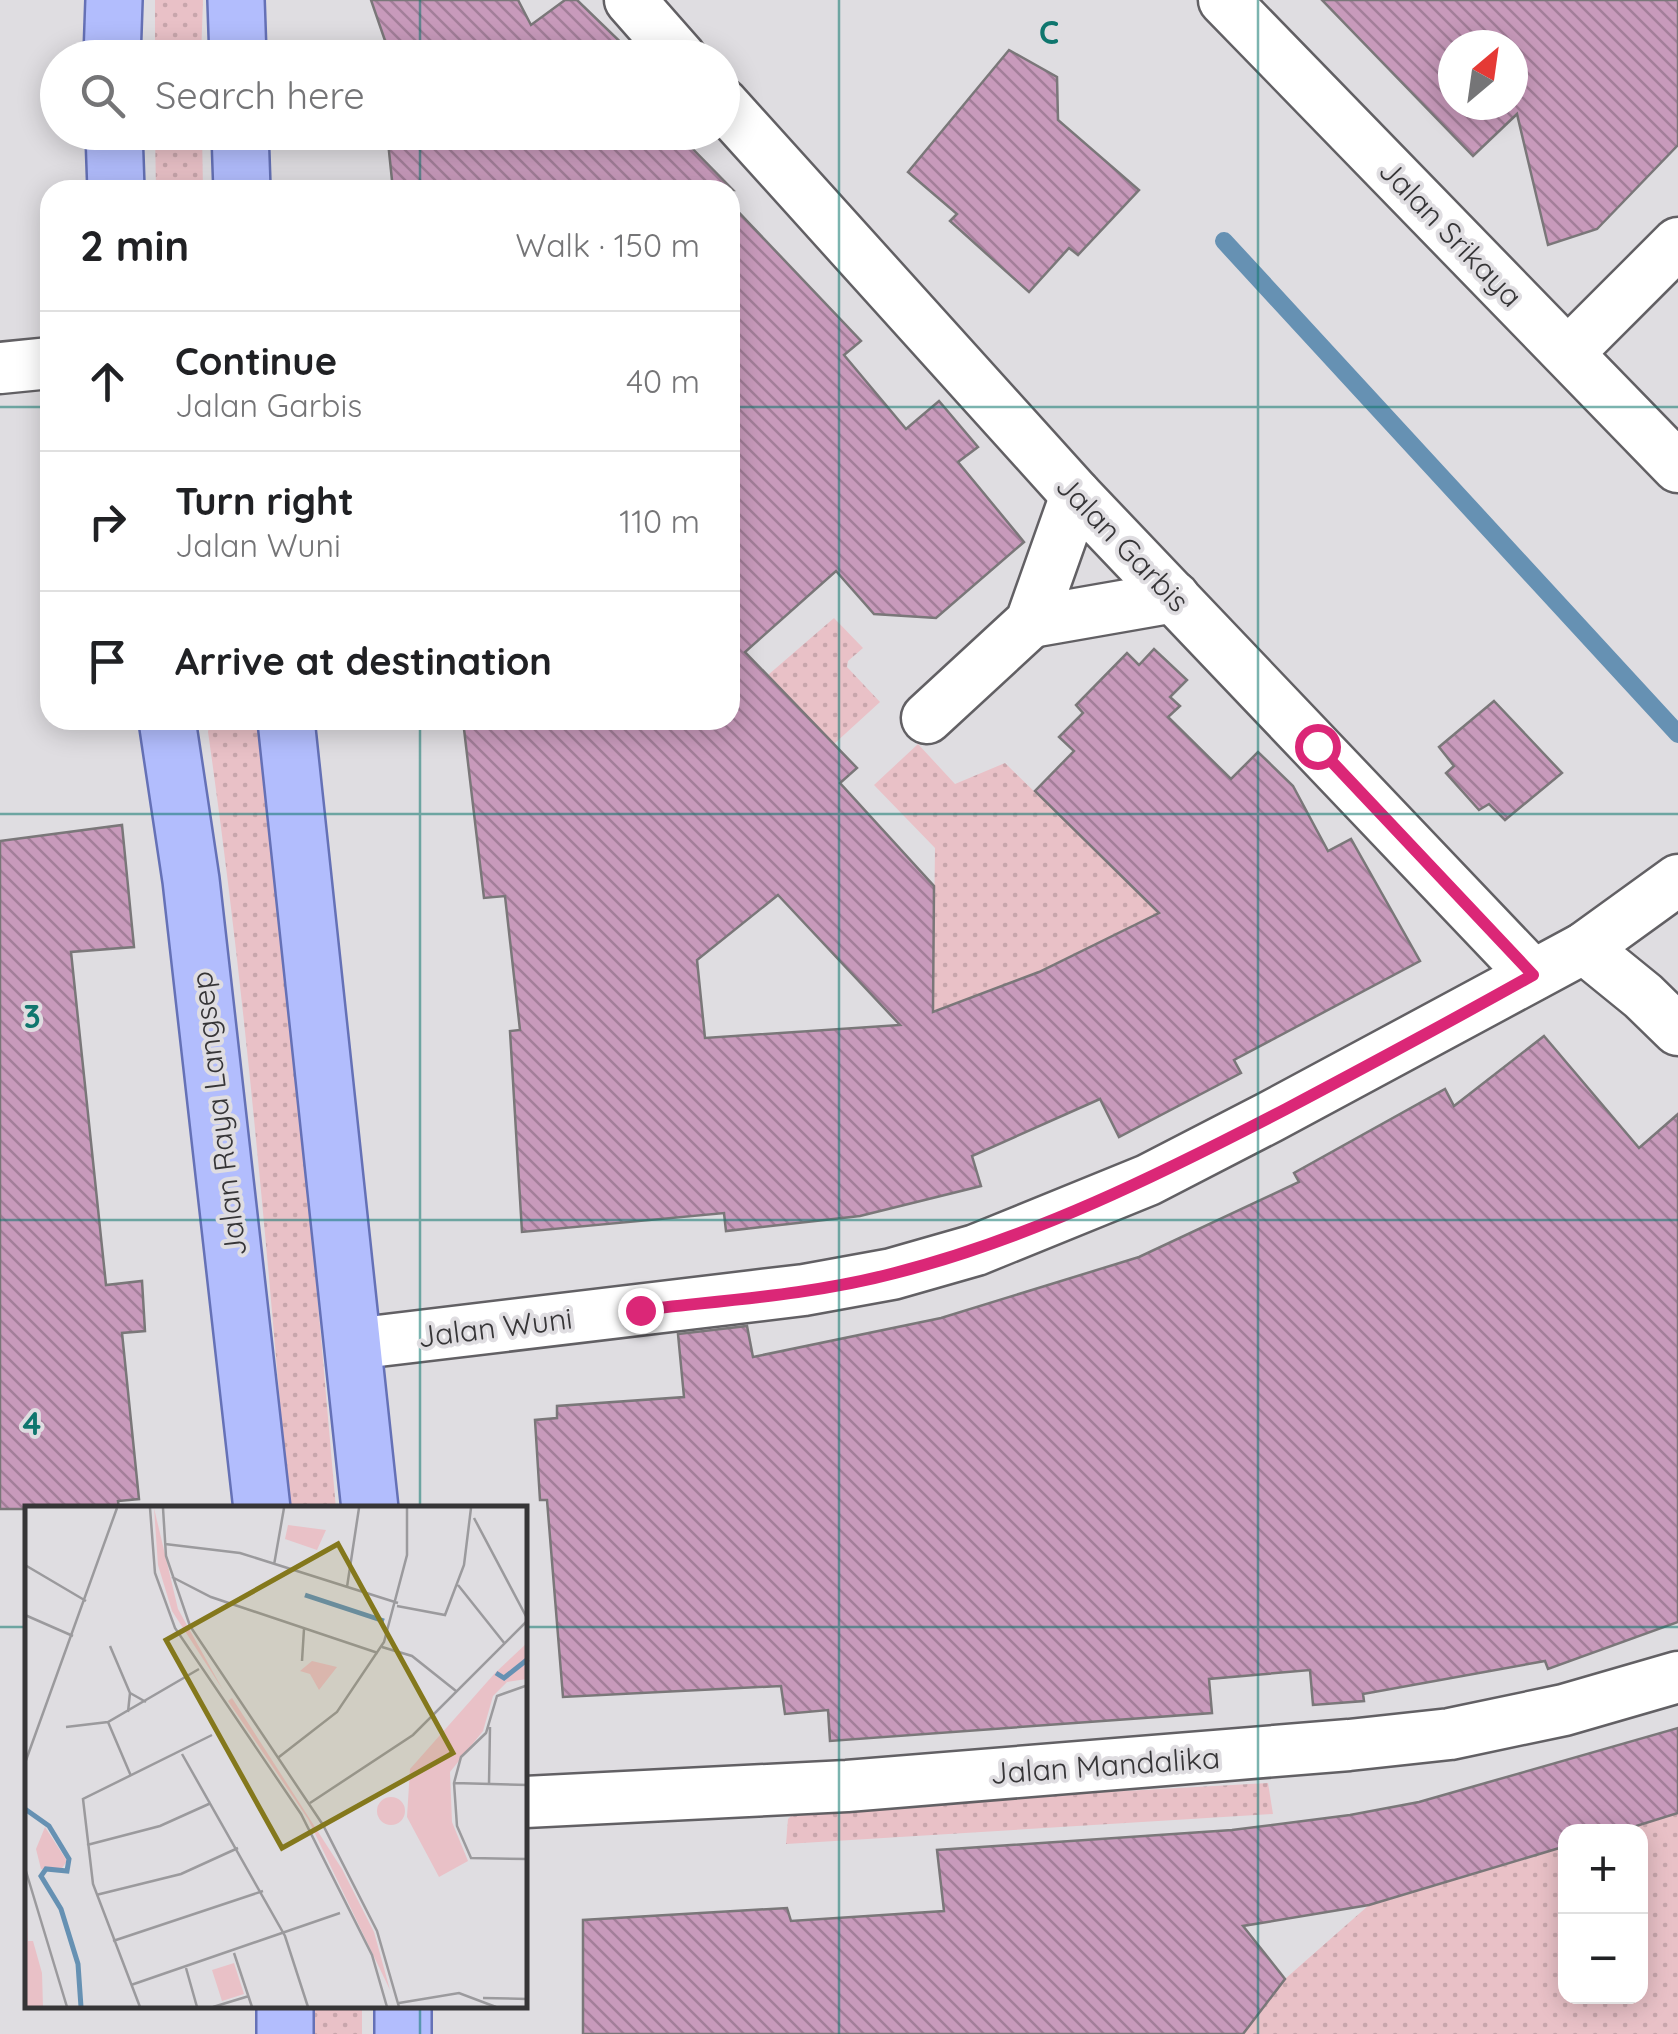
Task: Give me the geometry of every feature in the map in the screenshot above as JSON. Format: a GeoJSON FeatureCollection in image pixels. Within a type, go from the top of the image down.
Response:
{"type":"FeatureCollection","features":[{"type":"Feature","properties":{"kind":"main road"},"geometry":{"type":"LineString","coordinates":[[113,40],[114,0]]}},
{"type":"Feature","properties":{"kind":"main road"},"geometry":{"type":"LineString","coordinates":[[236,0],[237,40]]}},
{"type":"Feature","properties":{"kind":"main road"},"geometry":{"type":"LineString","coordinates":[[115,150],[116,180]]}},
{"type":"Feature","properties":{"kind":"main road"},"geometry":{"type":"LineString","coordinates":[[241,150],[242,180]]}},
{"type":"Feature","properties":{"kind":"main road","name":"Jalan Raya Langsep"},"geometry":{"type":"LineString","coordinates":[[168,730],[192,880],[262,1506]]}},
{"type":"Feature","properties":{"kind":"main road"},"geometry":{"type":"LineString","coordinates":[[287,730],[370,1506]]}},
{"type":"Feature","properties":{"kind":"street"},"geometry":{"type":"LineString","coordinates":[[630,0],[666,40]]}},
{"type":"Feature","properties":{"kind":"street","name":"Jalan Srikaya"},"geometry":{"type":"LineString","coordinates":[[1224,0],[1678,467]]}},
{"type":"Feature","properties":{"kind":"street","name":"Jalan Garbis"},"geometry":{"type":"LineString","coordinates":[[740,123],[1076,495],[1533,975]]}},
{"type":"Feature","properties":{"kind":"street"},"geometry":{"type":"LineString","coordinates":[[1568,353],[1678,243]]}},
{"type":"Feature","properties":{"kind":"street"},"geometry":{"type":"LineString","coordinates":[[0,368],[40,364]]}},
{"type":"Feature","properties":{"kind":"street"},"geometry":{"type":"LineString","coordinates":[[927,718],[1031,622],[1076,495]]}},
{"type":"Feature","properties":{"kind":"street"},"geometry":{"type":"LineString","coordinates":[[1031,622],[1174,597]]}},
{"type":"Feature","properties":{"kind":"street","name":"Jalan Wuni"},"geometry":{"type":"LineString","coordinates":[[353,1344],[804,1290],[892,1274],[976,1250],[1148,1180],[1428,1034],[1584,948],[1678,880]]}},
{"type":"Feature","properties":{"kind":"street"},"geometry":{"type":"LineString","coordinates":[[1584,948],[1678,1030]]}},
{"type":"Feature","properties":{"kind":"street","name":"Jalan Mandalika"},"geometry":{"type":"LineString","coordinates":[[528,1802],[848,1786],[1349,1745],[1470,1730],[1564,1710],[1678,1677]]}},
{"type":"Feature","properties":{"kind":"shaded area"},"geometry":{"type":"Polygon","coordinates":[[[155,0],[203,0],[202,40],[155,40],[155,0]]]}},
{"type":"Feature","properties":{"kind":"shaded area"},"geometry":{"type":"Polygon","coordinates":[[[155,150],[202,150],[203,180],[156,180],[155,150]]]}},
{"type":"Feature","properties":{"kind":"shaded area"},"geometry":{"type":"Polygon","coordinates":[[[834,618],[863,648],[848,661],[847,667],[880,702],[834,744],[768,675],[834,618]]]}},
{"type":"Feature","properties":{"kind":"shaded area"},"geometry":{"type":"Polygon","coordinates":[[[260,730],[301,1109],[336,1506],[289,1506],[254,1120],[208,732],[260,730]]]}},
{"type":"Feature","properties":{"kind":"shaded area"},"geometry":{"type":"Polygon","coordinates":[[[918,744],[955,784],[1005,763],[1159,913],[1039,972],[933,1012],[935,848],[874,785],[918,744]]]}},
{"type":"Feature","properties":{"kind":"shaded area"},"geometry":{"type":"Polygon","coordinates":[[[1268,1783],[1273,1814],[786,1844],[788,1819],[798,1809],[1268,1783]]]}},
{"type":"Feature","properties":{"kind":"shaded area"},"geometry":{"type":"Polygon","coordinates":[[[1678,1813],[1678,2034],[1243,2034],[1285,1979],[1369,1905],[1558,1848],[1558,2004],[1648,2004],[1648,1824],[1640,1824],[1678,1813]]]}},
{"type":"Feature","properties":{"kind":"shaded area"},"geometry":{"type":"Polygon","coordinates":[[[315,2009],[362,2009],[362,2034],[315,2034],[315,2009]]]}},
{"type":"Feature","properties":{"kind":"building"},"geometry":{"type":"Polygon","coordinates":[[[371,0],[518,0],[531,25],[565,0],[577,0],[618,40],[385,40],[371,0]]]}},
{"type":"Feature","properties":{"kind":"building"},"geometry":{"type":"Polygon","coordinates":[[[1322,0],[1678,0],[1678,145],[1597,229],[1548,245],[1518,120],[1528,120],[1528,30],[1438,30],[1438,120],[1322,0]]]}},
{"type":"Feature","properties":{"kind":"building"},"geometry":{"type":"Polygon","coordinates":[[[1009,50],[1057,77],[1058,120],[1139,190],[1078,255],[1069,248],[1029,292],[950,221],[957,214],[908,172],[1009,50]]]}},
{"type":"Feature","properties":{"kind":"building"},"geometry":{"type":"Polygon","coordinates":[[[1438,120],[1511,120],[1473,156],[1438,120]]]}},
{"type":"Feature","properties":{"kind":"building"},"geometry":{"type":"Polygon","coordinates":[[[389,150],[694,150],[723,180],[392,180],[389,150]]]}},
{"type":"Feature","properties":{"kind":"building"},"geometry":{"type":"Polygon","coordinates":[[[740,214],[861,341],[844,355],[906,429],[939,401],[978,447],[958,462],[1024,542],[936,618],[874,614],[836,571],[745,652],[857,768],[840,783],[934,886],[933,1012],[1039,972],[1159,913],[1035,791],[1074,751],[1059,737],[1083,713],[1076,705],[1127,653],[1139,665],[1154,649],[1187,680],[1170,697],[1180,706],[1168,717],[1231,779],[1258,752],[1293,786],[1328,851],[1351,839],[1420,961],[1234,1060],[1241,1073],[1119,1137],[1100,1099],[972,1156],[981,1186],[860,1216],[726,1231],[724,1213],[522,1232],[510,1031],[520,1030],[505,896],[484,898],[464,730],[740,730],[740,214]],[[778,895],[697,960],[705,1038],[900,1025],[778,895]]]}},
{"type":"Feature","properties":{"kind":"building"},"geometry":{"type":"Polygon","coordinates":[[[1494,701],[1562,773],[1505,820],[1489,804],[1479,810],[1446,773],[1454,766],[1439,747],[1494,701]]]}},
{"type":"Feature","properties":{"kind":"building"},"geometry":{"type":"Polygon","coordinates":[[[122,825],[134,947],[71,952],[106,1285],[142,1281],[145,1331],[122,1333],[139,1499],[118,1501],[119,1506],[0,1509],[0,841],[122,825]]]}},
{"type":"Feature","properties":{"kind":"building"},"geometry":{"type":"Polygon","coordinates":[[[1544,1036],[1639,1148],[1678,1114],[1678,1622],[1548,1669],[1545,1661],[1363,1694],[1364,1701],[1313,1705],[1310,1670],[1209,1679],[1212,1713],[830,1741],[828,1710],[785,1714],[781,1686],[563,1697],[547,1500],[540,1500],[535,1420],[557,1418],[557,1406],[684,1397],[678,1334],[747,1326],[753,1357],[941,1318],[1139,1257],[1299,1182],[1294,1173],[1445,1089],[1454,1106],[1544,1036]]]}},
{"type":"Feature","properties":{"kind":"building"},"geometry":{"type":"Polygon","coordinates":[[[1678,1728],[1678,1813],[1643,1824],[1558,1824],[1558,1848],[1369,1905],[1243,1926],[1285,1979],[1243,2034],[583,2034],[583,1920],[787,1908],[791,1921],[944,1911],[937,1850],[1232,1830],[1419,1802],[1678,1728]]]}},
{"type":"Feature","properties":{"kind":"waterway"},"geometry":{"type":"LineString","coordinates":[[1224,241],[1678,734]]}},
{"type":"Feature","properties":{"kind":"route"},"geometry":{"type":"LineString","coordinates":[[640,1310],[804,1290],[892,1274],[976,1250],[1148,1180],[1533,975],[1317,746]]}}]}
